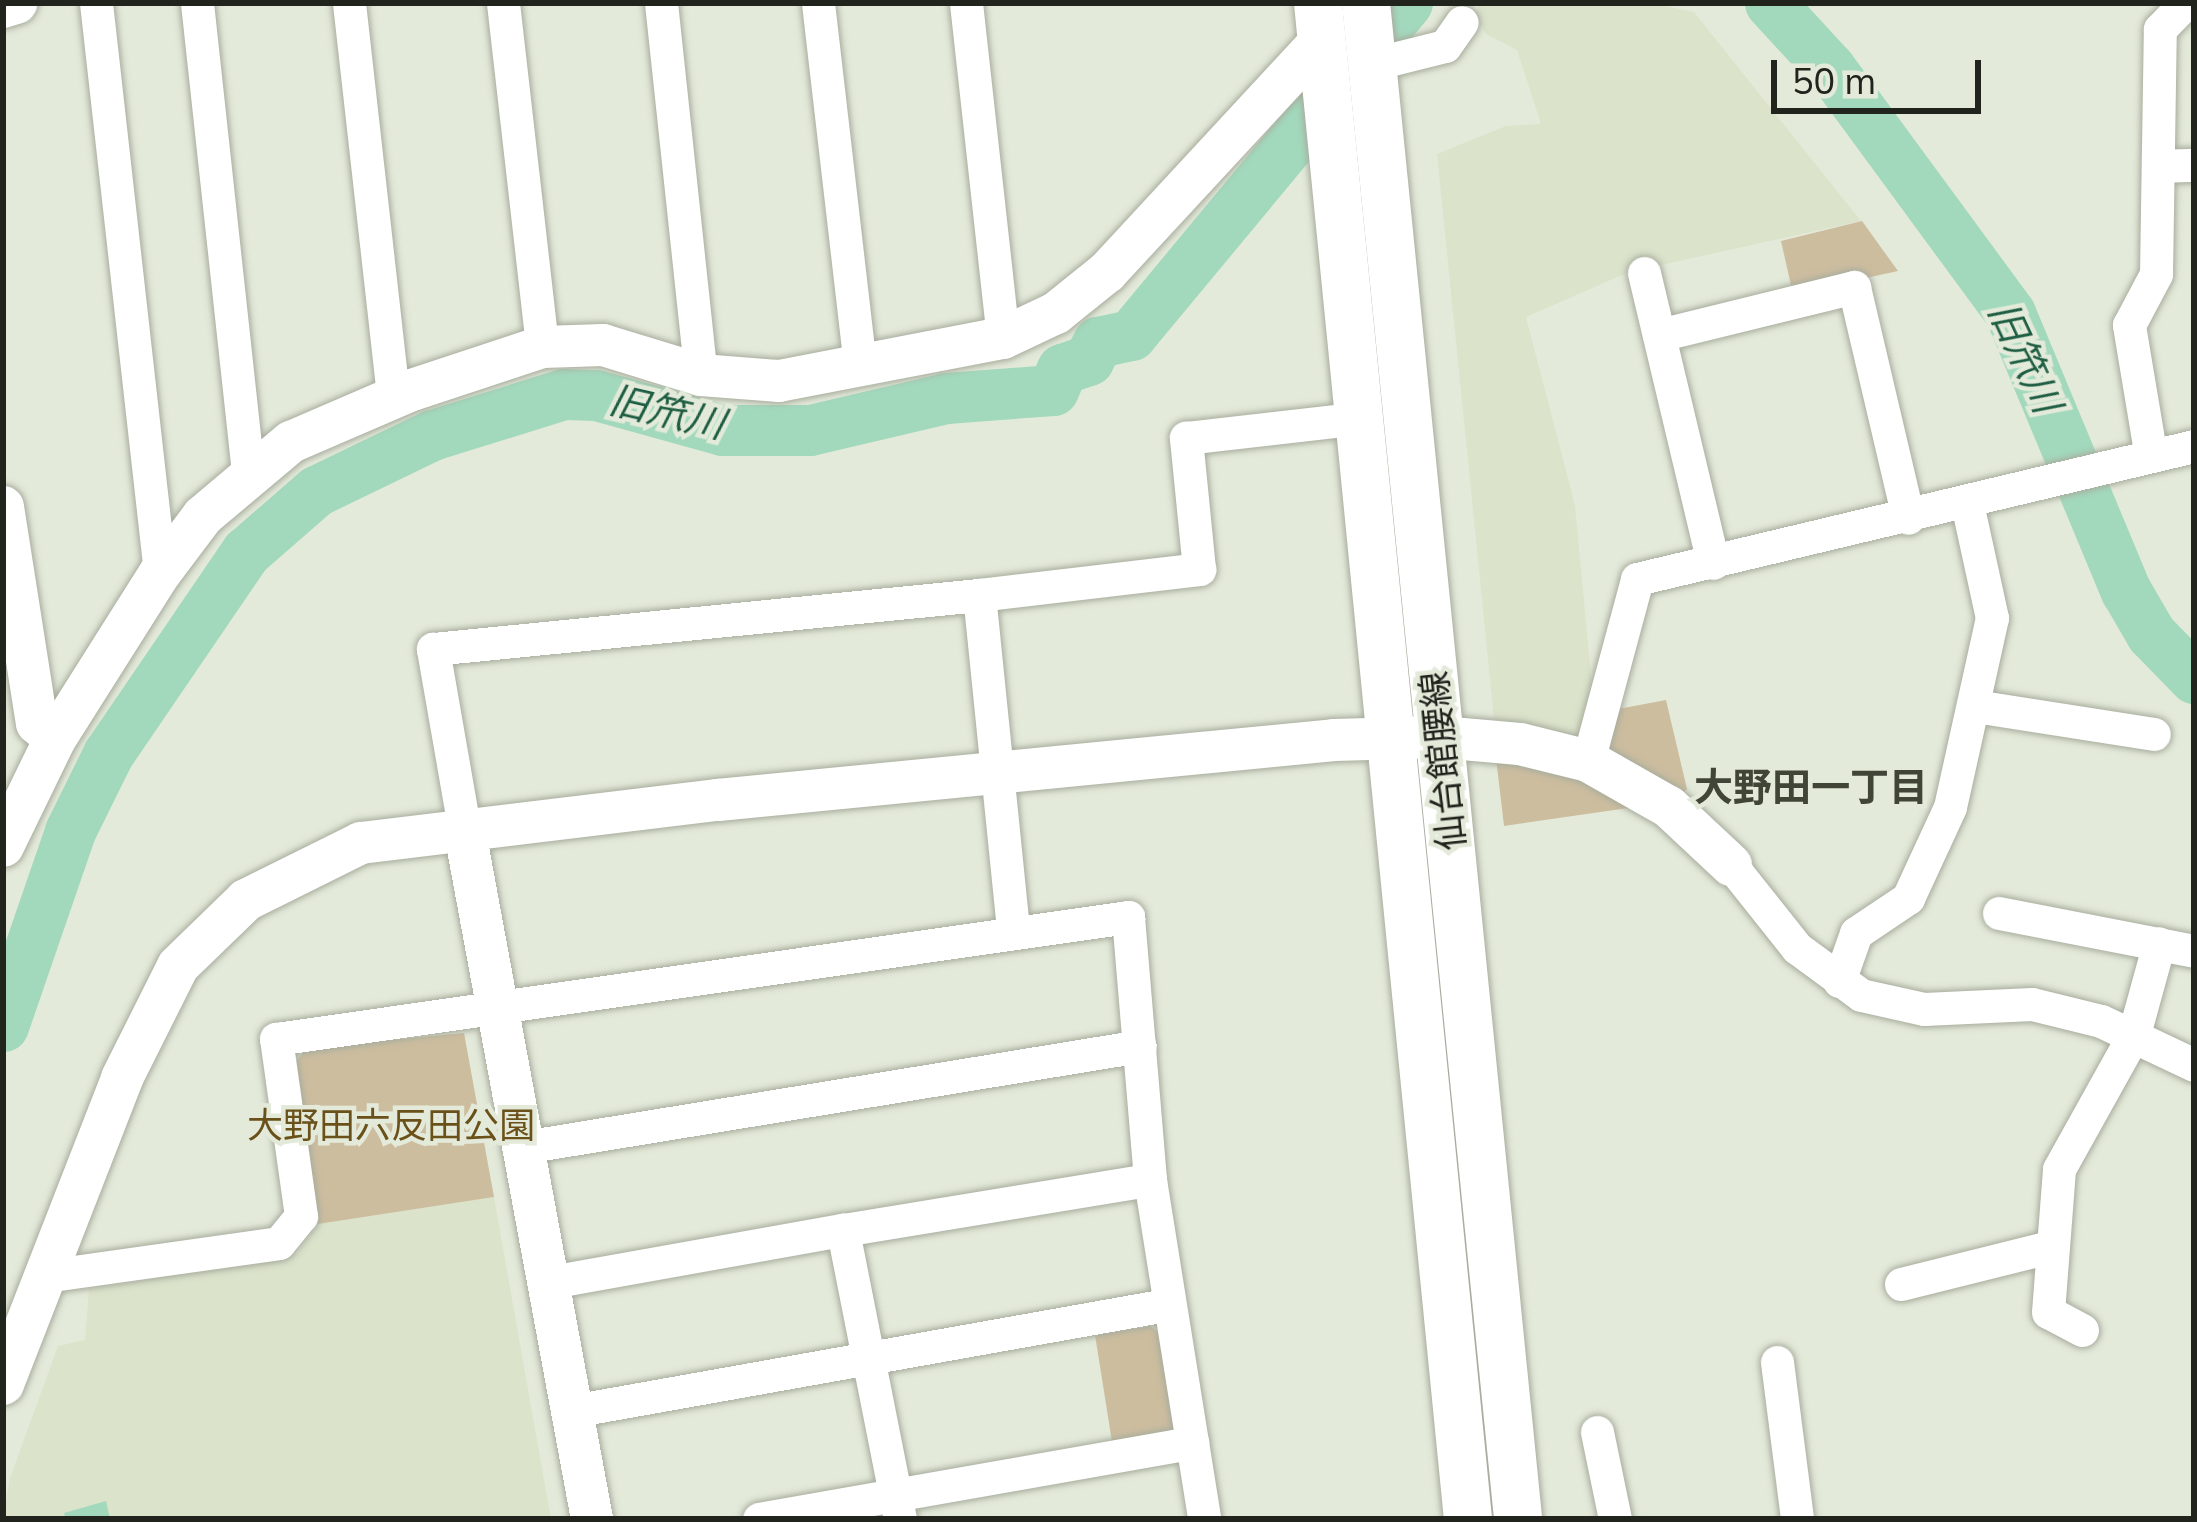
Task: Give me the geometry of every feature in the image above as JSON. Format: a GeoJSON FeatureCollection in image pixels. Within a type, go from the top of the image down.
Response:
{"type":"FeatureCollection","features":[{"type":"Feature","properties":{"kind":"main road","name":"仙台館腰線"},"geometry":{"type":"LineString","coordinates":[[1366,3],[1468,1519]]}},
{"type":"Feature","properties":{"kind":"main road","name":"仙台館腰線"},"geometry":{"type":"LineString","coordinates":[[1322,33],[1361,418],[1416,737],[1518,1519]]}},
{"type":"Feature","properties":{"kind":"street"},"geometry":{"type":"LineString","coordinates":[[3,7],[16,3]]}},
{"type":"Feature","properties":{"kind":"street"},"geometry":{"type":"LineString","coordinates":[[96,3],[160,573]]}},
{"type":"Feature","properties":{"kind":"street"},"geometry":{"type":"LineString","coordinates":[[197,3],[248,472]]}},
{"type":"Feature","properties":{"kind":"street"},"geometry":{"type":"LineString","coordinates":[[349,3],[393,398]]}},
{"type":"Feature","properties":{"kind":"street"},"geometry":{"type":"LineString","coordinates":[[503,3],[542,347]]}},
{"type":"Feature","properties":{"kind":"street"},"geometry":{"type":"LineString","coordinates":[[661,3],[701,375]]}},
{"type":"Feature","properties":{"kind":"street"},"geometry":{"type":"LineString","coordinates":[[818,3],[860,364]]}},
{"type":"Feature","properties":{"kind":"street"},"geometry":{"type":"LineString","coordinates":[[966,3],[1003,338]]}},
{"type":"Feature","properties":{"kind":"street"},"geometry":{"type":"LineString","coordinates":[[2150,451],[2129,326],[2156,274],[2160,29],[2185,3]]}},
{"type":"Feature","properties":{"kind":"street"},"geometry":{"type":"LineString","coordinates":[[1374,75],[1445,46],[1462,22]]}},
{"type":"Feature","properties":{"kind":"street"},"geometry":{"type":"LineString","coordinates":[[8,823],[160,573],[248,472],[291,442],[393,398],[542,347],[603,345],[701,375],[778,381],[1003,338],[1055,313],[1107,272],[1322,33]]}},
{"type":"Feature","properties":{"kind":"street"},"geometry":{"type":"LineString","coordinates":[[2158,166],[2194,165]]}},
{"type":"Feature","properties":{"kind":"street"},"geometry":{"type":"LineString","coordinates":[[1644,273],[1713,563]]}},
{"type":"Feature","properties":{"kind":"street"},"geometry":{"type":"LineString","coordinates":[[1659,335],[1854,287],[1908,518]]}},
{"type":"Feature","properties":{"kind":"street"},"geometry":{"type":"LineString","coordinates":[[592,1519],[433,650],[979,596],[1199,569],[1186,438],[1361,418]]}},
{"type":"Feature","properties":{"kind":"street"},"geometry":{"type":"LineString","coordinates":[[1588,761],[1637,579],[1908,518],[2150,451],[2194,446]]}},
{"type":"Feature","properties":{"kind":"street"},"geometry":{"type":"LineString","coordinates":[[1839,981],[1856,933],[1908,898],[1950,807],[1991,618],[1967,503]]}},
{"type":"Feature","properties":{"kind":"street"},"geometry":{"type":"LineString","coordinates":[[3,507],[37,723],[55,739]]}},
{"type":"Feature","properties":{"kind":"street"},"geometry":{"type":"LineString","coordinates":[[979,596],[1013,929]]}},
{"type":"Feature","properties":{"kind":"street"},"geometry":{"type":"LineString","coordinates":[[1975,706],[2154,734]]}},
{"type":"Feature","properties":{"kind":"street"},"geometry":{"type":"LineString","coordinates":[[3,1384],[122,1078],[178,966],[210,930],[273,882],[338,851],[464,827],[1416,737],[1520,744],[1588,761],[1669,807],[1731,865],[1797,948],[1861,995],[1924,1009],[2032,1004],[2134,1034],[2194,1065]]}},
{"type":"Feature","properties":{"kind":"street"},"geometry":{"type":"LineString","coordinates":[[1999,913],[2194,951]]}},
{"type":"Feature","properties":{"kind":"street"},"geometry":{"type":"LineString","coordinates":[[45,1276],[279,1243],[301,1216],[276,1039],[499,1010],[1013,929],[1128,917],[1150,1180],[1166,1305],[1204,1519]]}},
{"type":"Feature","properties":{"kind":"street"},"geometry":{"type":"LineString","coordinates":[[2082,1330],[2048,1312],[2049,1247],[2060,1168],[2134,1034],[2158,943]]}},
{"type":"Feature","properties":{"kind":"street"},"geometry":{"type":"LineString","coordinates":[[524,1147],[1140,1046]]}},
{"type":"Feature","properties":{"kind":"street"},"geometry":{"type":"LineString","coordinates":[[550,1282],[1150,1180]]}},
{"type":"Feature","properties":{"kind":"street"},"geometry":{"type":"LineString","coordinates":[[843,1230],[898,1508]]}},
{"type":"Feature","properties":{"kind":"street"},"geometry":{"type":"LineString","coordinates":[[1901,1284],[2049,1247]]}},
{"type":"Feature","properties":{"kind":"street"},"geometry":{"type":"LineString","coordinates":[[572,1411],[1166,1305]]}},
{"type":"Feature","properties":{"kind":"street"},"geometry":{"type":"LineString","coordinates":[[1777,1362],[1797,1519]]}},
{"type":"Feature","properties":{"kind":"street"},"geometry":{"type":"LineString","coordinates":[[1597,1432],[1615,1519]]}},
{"type":"Feature","properties":{"kind":"street"},"geometry":{"type":"LineString","coordinates":[[759,1519],[898,1508],[1192,1443]]}},
{"type":"Feature","properties":{"kind":"shaded area"},"geometry":{"type":"Polygon","coordinates":[[[1479,3],[1651,3],[1694,12],[1861,221],[1629,272],[1526,317],[1575,505],[1593,698],[1583,738],[1494,719],[1437,154],[1506,126],[1541,124],[1517,50],[1486,34],[1475,18],[1479,3]]]}},
{"type":"Feature","properties":{"kind":"shaded area"},"geometry":{"type":"Polygon","coordinates":[[[494,1197],[551,1519],[3,1519],[10,1478],[58,1346],[85,1340],[89,1289],[297,1254],[318,1224],[494,1197]]]}},
{"type":"Feature","properties":{"kind":"shaded area"},"geometry":{"type":"Polygon","coordinates":[[[106,1501],[110,1519],[66,1519],[64,1513],[106,1501]]]}},
{"type":"Feature","properties":{"kind":"green space"},"geometry":{"type":"Polygon","coordinates":[[[1862,221],[1898,271],[1793,294],[1781,241],[1862,221]]]}},
{"type":"Feature","properties":{"kind":"green space"},"geometry":{"type":"Polygon","coordinates":[[[1666,700],[1687,789],[1681,795],[1605,753],[1618,709],[1666,700]]]}},
{"type":"Feature","properties":{"kind":"green space"},"geometry":{"type":"Polygon","coordinates":[[[1496,758],[1557,766],[1642,806],[1504,826],[1496,758]]]}},
{"type":"Feature","properties":{"kind":"green space","name":"大野田六反田公園"},"geometry":{"type":"Polygon","coordinates":[[[464,1033],[494,1197],[318,1224],[294,1064],[307,1048],[464,1033]]]}},
{"type":"Feature","properties":{"kind":"green space"},"geometry":{"type":"Polygon","coordinates":[[[1150,1326],[1164,1336],[1179,1431],[1112,1442],[1095,1335],[1150,1326]]]}},
{"type":"Feature","properties":{"kind":"waterway","name":"旧笊川"},"geometry":{"type":"LineString","coordinates":[[3,1026],[70,831],[108,754],[246,552],[316,491],[432,435],[564,394],[596,395],[722,430],[810,430],[946,398],[1053,390],[1062,369],[1088,360],[1098,342],[1131,335],[1407,3]]}},
{"type":"Feature","properties":{"kind":"waterway","name":"旧笊川"},"geometry":{"type":"LineString","coordinates":[[1770,3],[1830,68],[2010,313],[2126,591],[2151,634],[2194,678]]}},
{"type":"Feature","properties":{"kind":"district","name":"大野田一丁目"},"geometry":{"type":"Point","coordinates":[1811,787]}}]}
